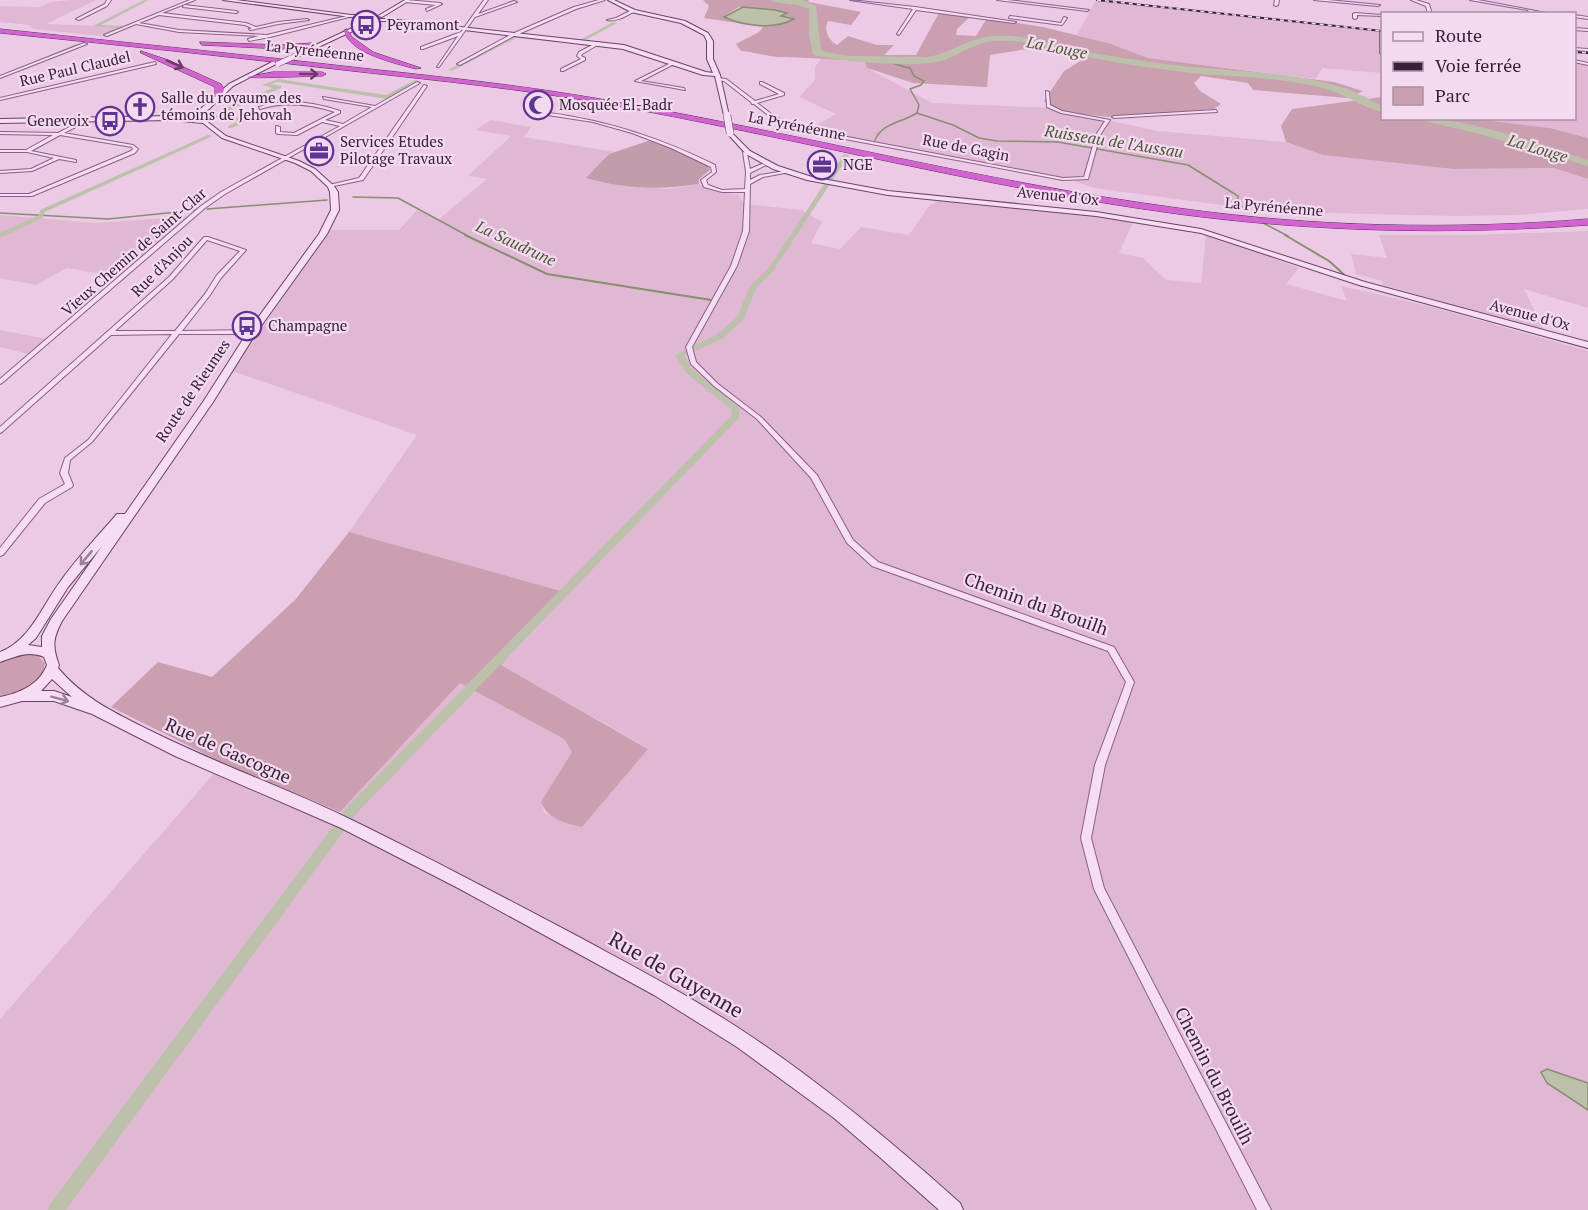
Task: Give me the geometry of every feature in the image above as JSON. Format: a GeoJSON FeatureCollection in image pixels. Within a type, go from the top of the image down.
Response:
{"type":"FeatureCollection","features":[{"type":"Feature","properties":{"kind":"highway","name":"La Pyrénéenne"},"geometry":{"type":"LineString","coordinates":[[0,30],[468,78],[607,99],[1041,184],[1202,209],[1313,219],[1402,223],[1510,221],[1588,215]]}},
{"type":"Feature","properties":{"kind":"highway","name":"La Pyrénéenne"},"geometry":{"type":"LineString","coordinates":[[0,30],[486,84],[602,102],[990,179],[1181,211],[1282,222],[1406,228],[1506,227],[1588,222]]}},
{"type":"Feature","properties":{"kind":"highway"},"geometry":{"type":"LineString","coordinates":[[348,31],[349,38],[354,42],[390,61],[468,78]]}},
{"type":"Feature","properties":{"kind":"highway"},"geometry":{"type":"LineString","coordinates":[[94,38],[282,47],[312,45]]}},
{"type":"Feature","properties":{"kind":"highway"},"geometry":{"type":"LineString","coordinates":[[74,39],[135,50],[166,61],[218,86],[220,89],[218,95]]}},
{"type":"Feature","properties":{"kind":"highway"},"geometry":{"type":"LineString","coordinates":[[282,47],[294,55]]}},
{"type":"Feature","properties":{"kind":"highway"},"geometry":{"type":"LineString","coordinates":[[251,78],[273,74],[345,75],[486,84]]}},
{"type":"Feature","properties":{"kind":"main road"},"geometry":{"type":"LineString","coordinates":[[29,0],[56,0]]}},
{"type":"Feature","properties":{"kind":"main road"},"geometry":{"type":"LineString","coordinates":[[225,0],[381,18],[464,31],[624,47],[718,77]]}},
{"type":"Feature","properties":{"kind":"main road","name":"Avenue d'Ox"},"geometry":{"type":"LineString","coordinates":[[610,0],[633,11],[683,22],[706,34],[710,41],[710,59],[718,77],[730,133],[745,153],[768,169],[828,183],[1144,220],[1220,236],[1341,278],[1588,345]]}},
{"type":"Feature","properties":{"kind":"main road"},"geometry":{"type":"LineString","coordinates":[[232,139],[233,137],[214,120],[224,98],[251,78],[276,64],[407,1]]}},
{"type":"Feature","properties":{"kind":"main road"},"geometry":{"type":"LineString","coordinates":[[381,18],[398,5]]}},
{"type":"Feature","properties":{"kind":"main road"},"geometry":{"type":"LineString","coordinates":[[294,55],[348,31],[369,18]]}},
{"type":"Feature","properties":{"kind":"main road"},"geometry":{"type":"LineString","coordinates":[[196,116],[208,108],[218,95],[242,79],[276,64]]}},
{"type":"Feature","properties":{"kind":"main road"},"geometry":{"type":"LineString","coordinates":[[0,120],[158,118],[215,114]]}},
{"type":"Feature","properties":{"kind":"main road"},"geometry":{"type":"LineString","coordinates":[[196,116],[224,137],[285,157],[313,170],[331,186]]}},
{"type":"Feature","properties":{"kind":"main road","name":"Route de Rieumes"},"geometry":{"type":"LineString","coordinates":[[52,670],[53,661],[49,654],[48,643],[50,630],[252,332],[329,225],[335,205],[331,186]]}},
{"type":"Feature","properties":{"kind":"main road","name":"Route de Rieumes"},"geometry":{"type":"LineString","coordinates":[[4,655],[32,635],[64,584],[164,464]]}},
{"type":"Feature","properties":{"kind":"main road"},"geometry":{"type":"LineString","coordinates":[[4,655],[30,649],[49,654]]}},
{"type":"Feature","properties":{"kind":"main road"},"geometry":{"type":"LineString","coordinates":[[0,708],[11,699],[38,687],[52,670],[63,683],[92,703],[97,710]]}},
{"type":"Feature","properties":{"kind":"main road"},"geometry":{"type":"LineString","coordinates":[[11,699],[54,696],[97,710]]}},
{"type":"Feature","properties":{"kind":"main road","name":"Rue de Gascogne"},"geometry":{"type":"LineString","coordinates":[[97,710],[180,752],[341,822]]}},
{"type":"Feature","properties":{"kind":"main road","name":"Rue de Guyenne"},"geometry":{"type":"LineString","coordinates":[[341,822],[463,883],[703,1015],[840,1112],[953,1210]]}},
{"type":"Feature","properties":{"kind":"street"},"geometry":{"type":"LineString","coordinates":[[78,19],[106,5],[109,0]]}},
{"type":"Feature","properties":{"kind":"street"},"geometry":{"type":"LineString","coordinates":[[106,35],[193,0]]}},
{"type":"Feature","properties":{"kind":"street"},"geometry":{"type":"LineString","coordinates":[[438,66],[486,0]]}},
{"type":"Feature","properties":{"kind":"street"},"geometry":{"type":"LineString","coordinates":[[459,64],[540,23],[575,8],[603,0]]}},
{"type":"Feature","properties":{"kind":"street"},"geometry":{"type":"LineString","coordinates":[[852,0],[993,19],[1011,15],[1062,24],[1065,18]]}},
{"type":"Feature","properties":{"kind":"street"},"geometry":{"type":"LineString","coordinates":[[999,0],[1087,10]]}},
{"type":"Feature","properties":{"kind":"street"},"geometry":{"type":"LineString","coordinates":[[1316,0],[1377,2],[1381,16],[1355,14],[1355,18]]}},
{"type":"Feature","properties":{"kind":"street"},"geometry":{"type":"LineString","coordinates":[[1413,0],[1428,4],[1430,12]]}},
{"type":"Feature","properties":{"kind":"street"},"geometry":{"type":"LineString","coordinates":[[1472,0],[1533,12]]}},
{"type":"Feature","properties":{"kind":"street"},"geometry":{"type":"LineString","coordinates":[[1526,0],[1533,12]]}},
{"type":"Feature","properties":{"kind":"street"},"geometry":{"type":"LineString","coordinates":[[407,1],[441,4],[427,10]]}},
{"type":"Feature","properties":{"kind":"street"},"geometry":{"type":"LineString","coordinates":[[1002,7],[1005,1]]}},
{"type":"Feature","properties":{"kind":"street"},"geometry":{"type":"LineString","coordinates":[[475,15],[515,2]]}},
{"type":"Feature","properties":{"kind":"street"},"geometry":{"type":"LineString","coordinates":[[1011,15],[1019,2]]}},
{"type":"Feature","properties":{"kind":"street"},"geometry":{"type":"LineString","coordinates":[[180,5],[236,12]]}},
{"type":"Feature","properties":{"kind":"street"},"geometry":{"type":"LineString","coordinates":[[899,34],[915,8]]}},
{"type":"Feature","properties":{"kind":"street"},"geometry":{"type":"LineString","coordinates":[[609,20],[617,19],[633,11]]}},
{"type":"Feature","properties":{"kind":"street"},"geometry":{"type":"LineString","coordinates":[[158,14],[246,24],[256,28]]}},
{"type":"Feature","properties":{"kind":"street"},"geometry":{"type":"LineString","coordinates":[[993,19],[997,15]]}},
{"type":"Feature","properties":{"kind":"street"},"geometry":{"type":"LineString","coordinates":[[1011,15],[1014,22]]}},
{"type":"Feature","properties":{"kind":"street"},"geometry":{"type":"LineString","coordinates":[[249,40],[351,16]]}},
{"type":"Feature","properties":{"kind":"street"},"geometry":{"type":"LineString","coordinates":[[238,34],[256,28],[307,20]]}},
{"type":"Feature","properties":{"kind":"street"},"geometry":{"type":"LineString","coordinates":[[540,23],[555,25]]}},
{"type":"Feature","properties":{"kind":"street"},"geometry":{"type":"LineString","coordinates":[[138,24],[179,31],[270,36]]}},
{"type":"Feature","properties":{"kind":"street"},"geometry":{"type":"LineString","coordinates":[[422,48],[464,31]]}},
{"type":"Feature","properties":{"kind":"street"},"geometry":{"type":"LineString","coordinates":[[0,77],[85,44]]}},
{"type":"Feature","properties":{"kind":"street"},"geometry":{"type":"LineString","coordinates":[[562,70],[584,59],[579,56],[580,53],[599,44]]}},
{"type":"Feature","properties":{"kind":"street","name":"Rue Paul Claudel"},"geometry":{"type":"LineString","coordinates":[[0,99],[155,63]]}},
{"type":"Feature","properties":{"kind":"street"},"geometry":{"type":"LineString","coordinates":[[673,63],[637,81],[684,89]]}},
{"type":"Feature","properties":{"kind":"street"},"geometry":{"type":"LineString","coordinates":[[658,70],[672,73]]}},
{"type":"Feature","properties":{"kind":"street"},"geometry":{"type":"LineString","coordinates":[[0,73],[9,74]]}},
{"type":"Feature","properties":{"kind":"street","name":"Rue de Gagin"},"geometry":{"type":"LineString","coordinates":[[718,77],[773,117],[799,129],[1063,179],[1088,177],[1098,135],[1108,120]]}},
{"type":"Feature","properties":{"kind":"street","name":"Vieux Chemin de Saint-Clar"},"geometry":{"type":"LineString","coordinates":[[0,382],[203,207],[285,157],[418,83]]}},
{"type":"Feature","properties":{"kind":"street"},"geometry":{"type":"LineString","coordinates":[[753,103],[783,94],[761,83]]}},
{"type":"Feature","properties":{"kind":"street"},"geometry":{"type":"LineString","coordinates":[[331,186],[361,179],[424,86]]}},
{"type":"Feature","properties":{"kind":"street"},"geometry":{"type":"LineString","coordinates":[[1047,92],[1048,106],[1056,110],[1108,120],[1116,116],[1216,111]]}},
{"type":"Feature","properties":{"kind":"street"},"geometry":{"type":"LineString","coordinates":[[324,98],[376,107]]}},
{"type":"Feature","properties":{"kind":"street"},"geometry":{"type":"LineString","coordinates":[[260,108],[284,103],[339,112],[291,135],[278,133],[278,127]]}},
{"type":"Feature","properties":{"kind":"street"},"geometry":{"type":"LineString","coordinates":[[549,114],[613,125],[648,135],[712,165],[714,171],[703,180],[709,188],[722,191],[747,190]]}},
{"type":"Feature","properties":{"kind":"street"},"geometry":{"type":"LineString","coordinates":[[27,151],[87,119]]}},
{"type":"Feature","properties":{"kind":"street"},"geometry":{"type":"LineString","coordinates":[[321,121],[344,125]]}},
{"type":"Feature","properties":{"kind":"street"},"geometry":{"type":"LineString","coordinates":[[0,133],[60,134],[136,149],[30,195],[0,195]]}},
{"type":"Feature","properties":{"kind":"street"},"geometry":{"type":"LineString","coordinates":[[0,151],[27,151],[74,161]]}},
{"type":"Feature","properties":{"kind":"street","name":"Chemin du Brouilh"},"geometry":{"type":"LineString","coordinates":[[745,153],[748,172],[746,231],[734,266],[689,351],[693,363],[716,385],[759,418],[814,477],[850,541],[874,564],[1111,649],[1130,682],[1100,765],[1086,837],[1099,889],[1264,1210]]}},
{"type":"Feature","properties":{"kind":"street"},"geometry":{"type":"LineString","coordinates":[[0,172],[16,173],[32,170],[58,158]]}},
{"type":"Feature","properties":{"kind":"street"},"geometry":{"type":"LineString","coordinates":[[748,172],[768,169]]}},
{"type":"Feature","properties":{"kind":"street"},"geometry":{"type":"LineString","coordinates":[[748,183],[768,169]]}},
{"type":"Feature","properties":{"kind":"street","name":"Rue d'Anjou"},"geometry":{"type":"LineString","coordinates":[[109,333],[171,278],[206,238],[243,250],[226,271],[213,282],[208,294],[179,332]]}},
{"type":"Feature","properties":{"kind":"street"},"geometry":{"type":"LineString","coordinates":[[0,553],[42,501],[69,485],[64,473],[67,459],[90,441],[179,332]]}},
{"type":"Feature","properties":{"kind":"street"},"geometry":{"type":"LineString","coordinates":[[0,431],[109,333],[252,332]]}},
{"type":"Feature","properties":{"kind":"shaded area"},"geometry":{"type":"Polygon","coordinates":[[[96,0],[46,24],[123,27],[101,36],[33,29],[29,25],[0,22],[0,6],[40,7],[51,2],[96,0]]]}},
{"type":"Feature","properties":{"kind":"shaded area"},"geometry":{"type":"Polygon","coordinates":[[[1096,0],[1381,31],[1381,73],[1322,68],[1316,79],[1147,58],[1108,43],[1077,35],[1096,0]]]}},
{"type":"Feature","properties":{"kind":"shaded area"},"geometry":{"type":"Polygon","coordinates":[[[743,7],[775,10],[787,13],[781,16],[794,19],[777,25],[759,26],[724,17],[743,7]]]}},
{"type":"Feature","properties":{"kind":"shaded area"},"geometry":{"type":"Polygon","coordinates":[[[822,57],[866,62],[867,68],[932,103],[1053,108],[1157,131],[1286,142],[1323,155],[1453,169],[1554,168],[1588,179],[1588,209],[1518,215],[1457,216],[1326,213],[1236,207],[1094,188],[1062,177],[808,130],[836,114],[799,97],[815,80],[815,67],[822,57]]]}},
{"type":"Feature","properties":{"kind":"shaded area"},"geometry":{"type":"Polygon","coordinates":[[[1576,62],[1588,64],[1588,138],[1550,128],[1483,120],[1576,120],[1576,62]]]}},
{"type":"Feature","properties":{"kind":"shaded area"},"geometry":{"type":"Polygon","coordinates":[[[491,120],[531,127],[524,137],[615,152],[609,154],[586,178],[601,182],[667,189],[699,184],[714,191],[739,195],[744,204],[802,210],[822,222],[811,243],[840,249],[861,227],[909,235],[928,207],[941,199],[1134,220],[1119,253],[1143,258],[1166,280],[1201,283],[1206,235],[1299,268],[1286,284],[1347,301],[1341,286],[1429,306],[1588,351],[1588,1210],[0,1210],[0,1019],[223,763],[340,812],[460,683],[564,739],[572,752],[541,803],[545,813],[562,822],[648,748],[501,665],[560,591],[349,532],[417,435],[232,371],[330,230],[399,230],[417,210],[438,220],[487,179],[468,176],[511,136],[475,130],[491,120]]]}},
{"type":"Feature","properties":{"kind":"shaded area"},"geometry":{"type":"Polygon","coordinates":[[[654,139],[707,165],[710,170],[699,179],[699,184],[670,187],[628,186],[586,178],[609,154],[654,139]]]}},
{"type":"Feature","properties":{"kind":"shaded area"},"geometry":{"type":"Polygon","coordinates":[[[0,215],[97,223],[191,216],[120,277],[67,268],[36,285],[0,278],[0,215]]]}},
{"type":"Feature","properties":{"kind":"shaded area"},"geometry":{"type":"Polygon","coordinates":[[[1588,231],[1588,308],[1524,289],[1544,330],[1383,285],[1382,281],[1356,274],[1351,254],[1387,258],[1379,235],[1588,231]]]}},
{"type":"Feature","properties":{"kind":"shaded area"},"geometry":{"type":"Polygon","coordinates":[[[0,330],[47,339],[28,354],[0,347],[0,330]]]}},
{"type":"Feature","properties":{"kind":"shaded area"},"geometry":{"type":"Polygon","coordinates":[[[1547,1069],[1588,1083],[1588,1110],[1547,1083],[1541,1072],[1547,1069]]]}},
{"type":"Feature","properties":{"kind":"green space"},"geometry":{"type":"Polygon","coordinates":[[[703,0],[808,0],[861,12],[851,25],[828,21],[826,28],[828,35],[837,45],[848,36],[877,45],[894,45],[884,55],[916,55],[940,11],[971,16],[957,29],[956,35],[976,36],[987,18],[1043,27],[1108,43],[1148,58],[1334,82],[1363,91],[1348,98],[1253,90],[1248,83],[1201,76],[1194,83],[1200,91],[1221,104],[1214,109],[1108,117],[1055,111],[1044,101],[1064,71],[1087,57],[1034,48],[990,55],[987,87],[913,83],[867,68],[865,62],[778,57],[741,51],[736,44],[759,32],[763,27],[704,18],[709,6],[703,0]],[[739,7],[724,16],[738,22],[756,25],[775,25],[790,21],[780,15],[786,14],[780,11],[739,7]]]}},
{"type":"Feature","properties":{"kind":"green space"},"geometry":{"type":"Polygon","coordinates":[[[1381,97],[1381,120],[1483,120],[1550,128],[1588,138],[1588,179],[1554,168],[1453,169],[1323,155],[1286,142],[1281,126],[1292,109],[1381,97]]]}},
{"type":"Feature","properties":{"kind":"green space"},"geometry":{"type":"Polygon","coordinates":[[[349,532],[561,591],[501,665],[648,749],[582,827],[553,817],[541,802],[572,752],[564,739],[460,683],[340,812],[223,763],[111,707],[158,662],[212,677],[295,600],[349,532]]]}},
{"type":"Feature","properties":{"kind":"green space"},"geometry":{"type":"Polygon","coordinates":[[[37,655],[45,663],[43,674],[21,691],[0,696],[0,662],[11,657],[37,655]]]}},
{"type":"Feature","properties":{"kind":"waterway"},"geometry":{"type":"LineString","coordinates":[[106,34],[124,27],[95,26],[147,0]]}},
{"type":"Feature","properties":{"kind":"waterway","name":"La Louge"},"geometry":{"type":"LineString","coordinates":[[773,0],[798,1],[813,8],[816,53],[849,59],[927,60],[941,58],[966,45],[994,38],[1025,40],[1094,56],[1191,70],[1278,77],[1320,84],[1341,90],[1381,109]]}},
{"type":"Feature","properties":{"kind":"waterway"},"geometry":{"type":"LineString","coordinates":[[582,40],[615,23]]}},
{"type":"Feature","properties":{"kind":"waterway"},"geometry":{"type":"LineString","coordinates":[[450,70],[515,37],[556,41]]}},
{"type":"Feature","properties":{"kind":"waterway"},"geometry":{"type":"LineString","coordinates":[[10,72],[78,45]]}},
{"type":"Feature","properties":{"kind":"waterway","name":"Ruisseau de l'Aussau"},"geometry":{"type":"LineString","coordinates":[[878,59],[910,68],[914,76],[924,81],[921,85],[910,89],[919,105],[917,113]]}},
{"type":"Feature","properties":{"kind":"waterway"},"geometry":{"type":"LineString","coordinates":[[230,127],[245,120],[228,117],[230,108],[279,87],[265,85],[278,80],[387,97],[417,81]]}},
{"type":"Feature","properties":{"kind":"waterway"},"geometry":{"type":"LineString","coordinates":[[875,140],[878,134],[888,126],[917,113]]}},
{"type":"Feature","properties":{"kind":"waterway","name":"Ruisseau de l'Aussau"},"geometry":{"type":"LineString","coordinates":[[917,113],[953,125],[979,138],[997,141],[1058,142],[1188,165],[1238,196],[1238,204],[1245,210]]}},
{"type":"Feature","properties":{"kind":"waterway","name":"La Louge"},"geometry":{"type":"LineString","coordinates":[[1428,120],[1485,132],[1588,163]]}},
{"type":"Feature","properties":{"kind":"waterway"},"geometry":{"type":"LineString","coordinates":[[42,215],[42,211],[210,136]]}},
{"type":"Feature","properties":{"kind":"waterway"},"geometry":{"type":"LineString","coordinates":[[56,1210],[353,809],[736,416],[736,409],[689,371],[679,355],[719,337],[740,318],[754,286],[771,270],[846,155]]}},
{"type":"Feature","properties":{"kind":"waterway","name":"La Saudrune"},"geometry":{"type":"LineString","coordinates":[[353,197],[398,198],[468,236]]}},
{"type":"Feature","properties":{"kind":"waterway","name":"La Saudrune"},"geometry":{"type":"LineString","coordinates":[[207,209],[327,200]]}},
{"type":"Feature","properties":{"kind":"waterway","name":"La Saudrune"},"geometry":{"type":"LineString","coordinates":[[0,213],[108,219],[197,210]]}},
{"type":"Feature","properties":{"kind":"waterway"},"geometry":{"type":"LineString","coordinates":[[0,236],[40,217]]}},
{"type":"Feature","properties":{"kind":"waterway","name":"Ruisseau de l'Aussau"},"geometry":{"type":"LineString","coordinates":[[1263,223],[1288,236]]}},
{"type":"Feature","properties":{"kind":"waterway","name":"La Saudrune"},"geometry":{"type":"LineString","coordinates":[[465,235],[547,274],[711,300]]}},
{"type":"Feature","properties":{"kind":"waterway","name":"Ruisseau de l'Aussau"},"geometry":{"type":"LineString","coordinates":[[1285,235],[1329,261],[1349,279],[1362,286]]}},
{"type":"Feature","properties":{"kind":"waterway","name":"Ruisseau de l'Aussau"},"geometry":{"type":"LineString","coordinates":[[1487,320],[1588,348]]}},
{"type":"Feature","properties":{"kind":"railway"},"geometry":{"type":"LineString","coordinates":[[1097,0],[1381,31]]}},
{"type":"Feature","properties":{"kind":"railway"},"geometry":{"type":"LineString","coordinates":[[1576,52],[1588,53]]}},
{"type":"Feature","properties":{"kind":"place","name":"Peyramont"},"geometry":{"type":"Point","coordinates":[366,25]}},
{"type":"Feature","properties":{"kind":"place","name":"Mosquée El-Badr"},"geometry":{"type":"Point","coordinates":[538,105]}},
{"type":"Feature","properties":{"kind":"place","name":"Salle du royaume des témoins de Jehovah"},"geometry":{"type":"Point","coordinates":[140,107]}},
{"type":"Feature","properties":{"kind":"place","name":"Genevoix"},"geometry":{"type":"Point","coordinates":[110,121]}},
{"type":"Feature","properties":{"kind":"place","name":"Services Etudes Pilotage Travaux"},"geometry":{"type":"Point","coordinates":[319,151]}},
{"type":"Feature","properties":{"kind":"place","name":"NGE"},"geometry":{"type":"Point","coordinates":[822,165]}},
{"type":"Feature","properties":{"kind":"place","name":"Champagne"},"geometry":{"type":"Point","coordinates":[247,326]}}]}
